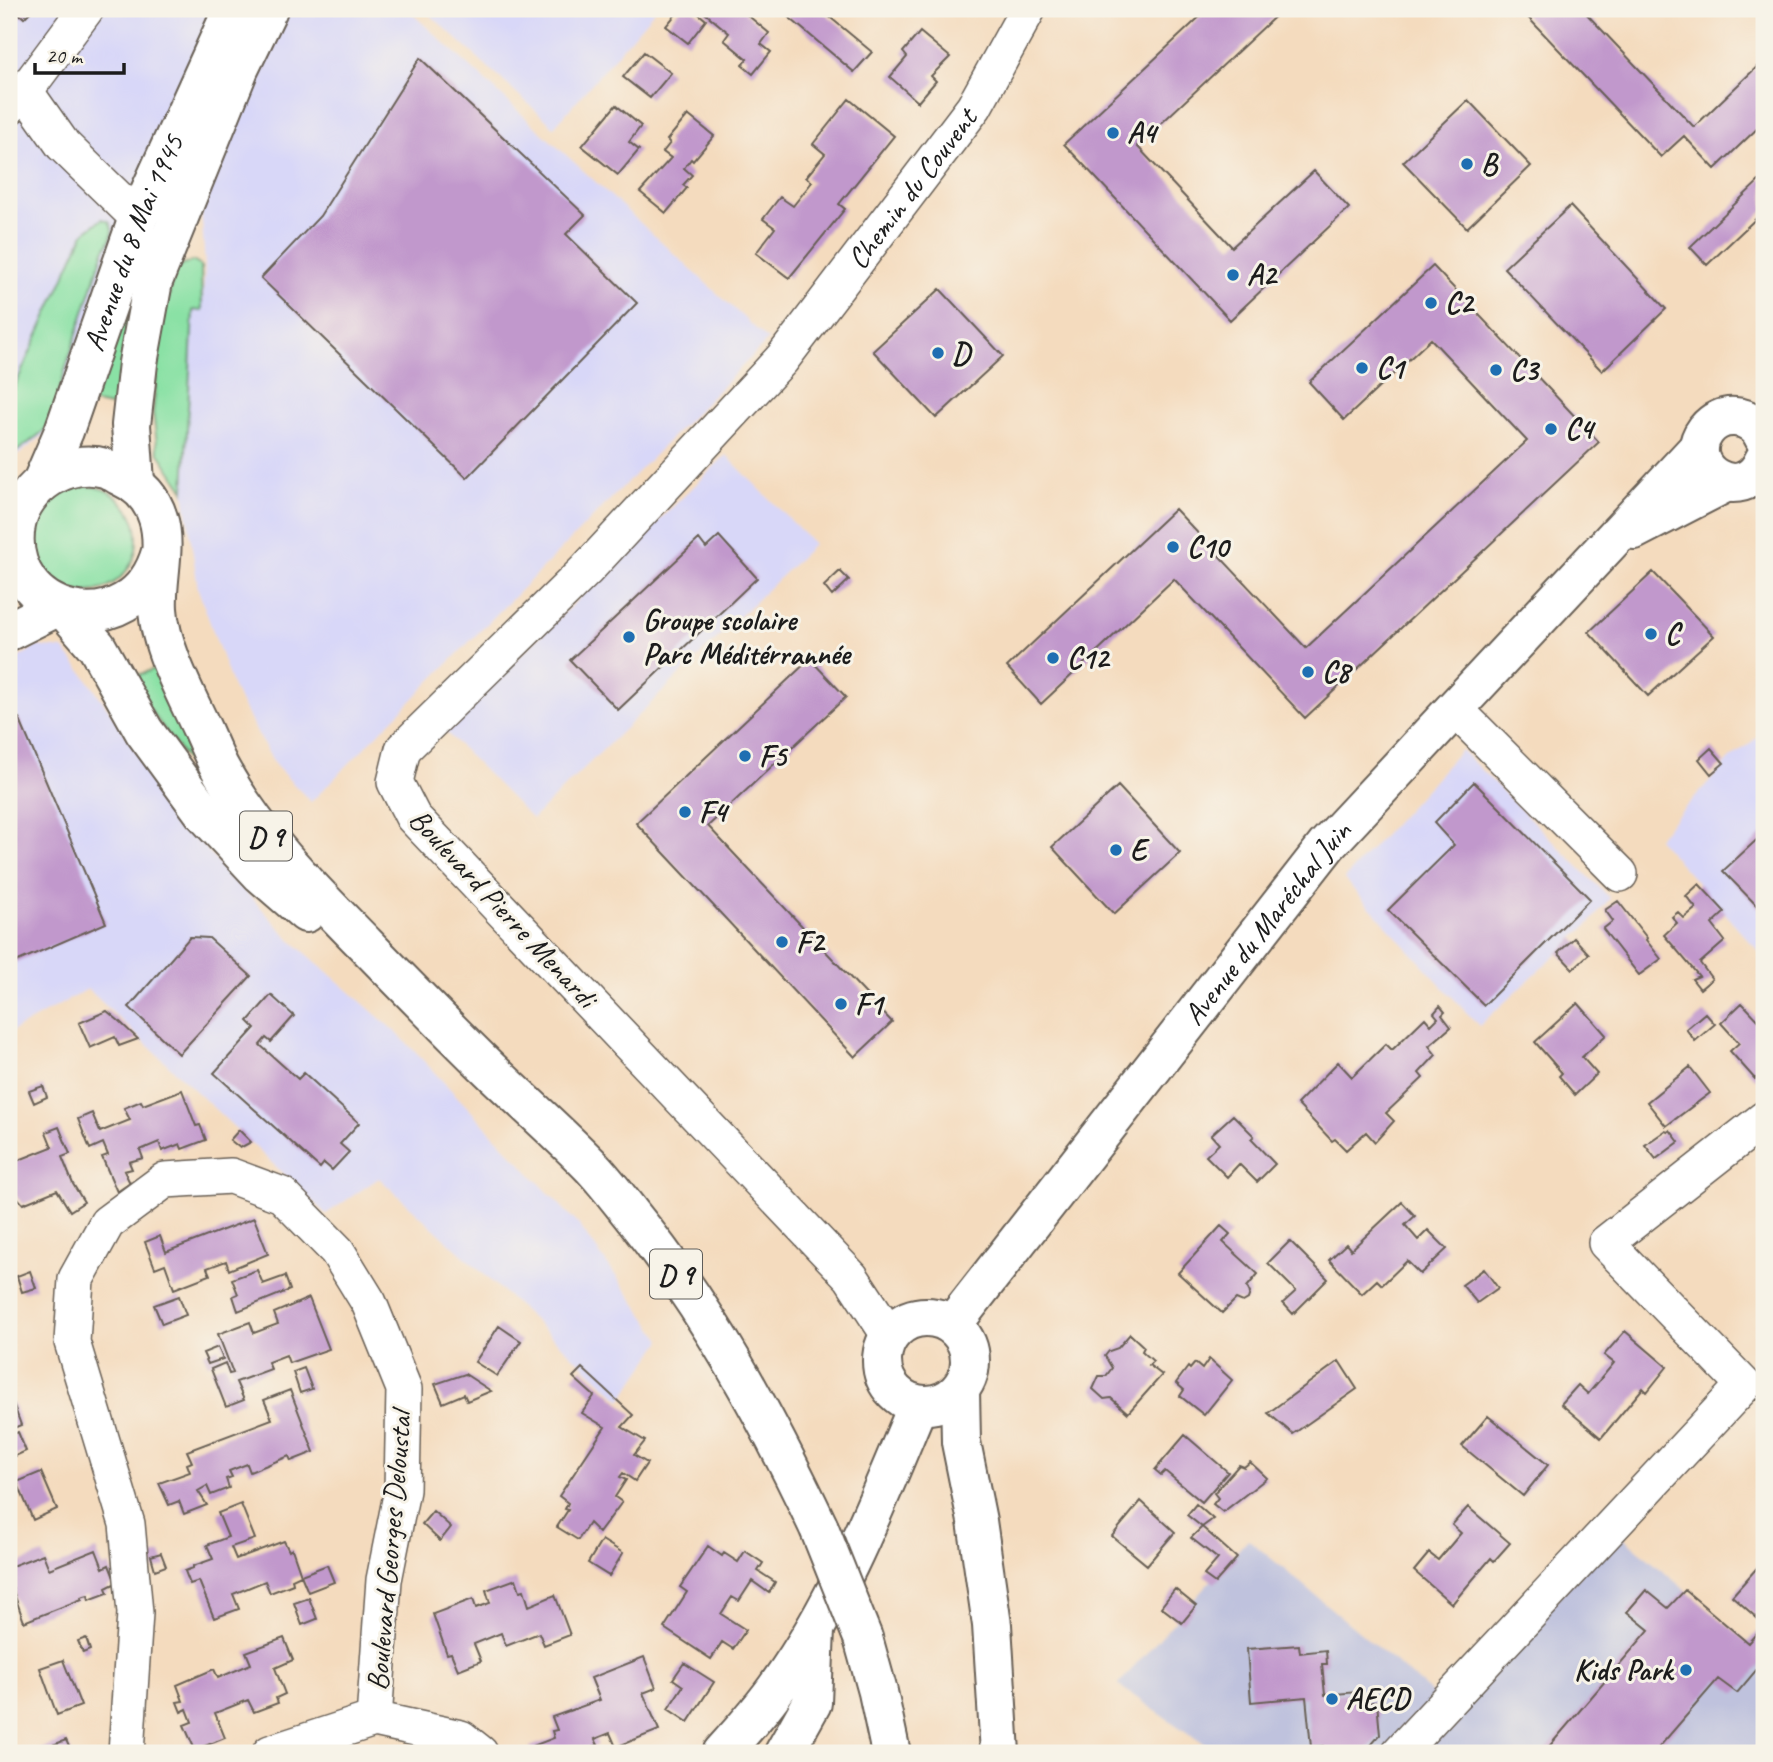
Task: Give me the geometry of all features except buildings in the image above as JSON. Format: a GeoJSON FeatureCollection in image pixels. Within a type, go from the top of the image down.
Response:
{"type":"FeatureCollection","features":[{"type":"Feature","properties":{"kind":"main road","name":"Avenue du 8 Mai 1945"},"geometry":{"type":"LineString","coordinates":[[42,482],[64,431],[138,218],[233,9]]}},
{"type":"Feature","properties":{"kind":"main road","name":"Avenue du 8 Mai 1945"},"geometry":{"type":"LineString","coordinates":[[135,482],[131,425],[138,363],[153,281],[239,69],[268,9]]}},
{"type":"Feature","properties":{"kind":"main road","name":"Avenue du Maréchal Juin"},"geometry":{"type":"LineString","coordinates":[[952,1325],[1327,845],[1699,447],[1704,432],[1711,425],[1729,416],[1756,418]]}},
{"type":"Feature","properties":{"kind":"main road"},"geometry":{"type":"LineString","coordinates":[[1699,447],[1706,469],[1752,477]]}},
{"type":"Feature","properties":{"kind":"main road"},"geometry":{"type":"LineString","coordinates":[[103,467],[135,482],[151,501],[159,521],[161,552],[143,589],[126,603],[102,612],[61,608],[35,591],[12,554],[16,522],[25,501],[42,482],[71,468],[103,467]]}},
{"type":"Feature","properties":{"kind":"main road","name":"Avenue du Maréchal Juin"},"geometry":{"type":"LineString","coordinates":[[1607,544],[1752,477]]}},
{"type":"Feature","properties":{"kind":"main road","name":"D 9"},"geometry":{"type":"LineString","coordinates":[[161,552],[158,612],[171,661],[222,772],[261,830],[308,886],[480,1060],[595,1171],[654,1243],[705,1316],[742,1376],[782,1448],[819,1528],[863,1638],[891,1753]]}},
{"type":"Feature","properties":{"kind":"main road"},"geometry":{"type":"LineString","coordinates":[[9,631],[61,608]]}},
{"type":"Feature","properties":{"kind":"main road","name":"D 9"},"geometry":{"type":"LineString","coordinates":[[61,608],[97,647],[144,731],[204,813],[261,874],[480,1060]]}},
{"type":"Feature","properties":{"kind":"main road"},"geometry":{"type":"LineString","coordinates":[[960,1390],[945,1401],[928,1406],[904,1400],[892,1391],[884,1378],[881,1363],[883,1348],[889,1335],[912,1319],[939,1318],[952,1325],[967,1343],[971,1355],[971,1367],[960,1390],[961,1442],[992,1625],[1000,1753]]}},
{"type":"Feature","properties":{"kind":"main road"},"geometry":{"type":"LineString","coordinates":[[722,1753],[780,1683],[815,1627],[859,1545],[918,1405]]}},
{"type":"Feature","properties":{"kind":"main road"},"geometry":{"type":"LineString","coordinates":[[783,1753],[812,1703],[815,1627]]}},
{"type":"Feature","properties":{"kind":"main road"},"geometry":{"type":"LineString","coordinates":[[780,1683],[779,1725],[783,1753]]}},
{"type":"Feature","properties":{"kind":"street"},"geometry":{"type":"LineString","coordinates":[[86,9],[17,99],[138,218]]}},
{"type":"Feature","properties":{"kind":"street","name":"Chemin du Couvent"},"geometry":{"type":"LineString","coordinates":[[782,359],[974,107],[1028,9]]}},
{"type":"Feature","properties":{"kind":"street","name":"Boulevard Pierre Menardi"},"geometry":{"type":"LineString","coordinates":[[782,359],[586,570],[403,749],[395,782],[413,817],[851,1277],[889,1335]]}},
{"type":"Feature","properties":{"kind":"street"},"geometry":{"type":"LineString","coordinates":[[1454,708],[1620,874]]}},
{"type":"Feature","properties":{"kind":"street"},"geometry":{"type":"LineString","coordinates":[[1399,1753],[1744,1385],[1606,1243],[1764,1119]]}},
{"type":"Feature","properties":{"kind":"street","name":"Boulevard Georges Deloustal"},"geometry":{"type":"LineString","coordinates":[[126,1753],[135,1612],[127,1524],[72,1342],[75,1292],[76,1279],[107,1223],[165,1181],[231,1176],[282,1195],[337,1251],[369,1303],[404,1389],[402,1490],[384,1580],[374,1719]]}},
{"type":"Feature","properties":{"kind":"street"},"geometry":{"type":"LineString","coordinates":[[270,1753],[374,1719],[461,1738],[481,1753]]}},
{"type":"Feature","properties":{"kind":"shaded area"},"geometry":{"type":"Polygon","coordinates":[[[9,9],[220,9],[48,432],[9,462],[9,9]]]}},
{"type":"Feature","properties":{"kind":"shaded area"},"geometry":{"type":"Polygon","coordinates":[[[288,9],[407,9],[768,340],[311,802],[275,765],[234,690],[198,589],[184,491],[193,310],[202,310],[205,266],[201,205],[288,9]]]}},
{"type":"Feature","properties":{"kind":"shaded area"},"geometry":{"type":"Polygon","coordinates":[[[424,9],[656,9],[554,127],[424,9]]]}},
{"type":"Feature","properties":{"kind":"shaded area","name":"Groupe scolaire Parc Méditérrannée"},"geometry":{"type":"Polygon","coordinates":[[[726,455],[814,544],[532,819],[444,730],[726,455]]]}},
{"type":"Feature","properties":{"kind":"shaded area"},"geometry":{"type":"Polygon","coordinates":[[[37,646],[63,649],[83,673],[210,854],[291,940],[400,1036],[579,1225],[662,1340],[621,1400],[379,1178],[326,1214],[88,989],[9,1033],[9,664],[37,646]]]}},
{"type":"Feature","properties":{"kind":"shaded area"},"geometry":{"type":"Polygon","coordinates":[[[1764,732],[1764,957],[1657,838],[1730,759],[1764,732]]]}},
{"type":"Feature","properties":{"kind":"shaded area"},"geometry":{"type":"Polygon","coordinates":[[[1461,750],[1610,898],[1590,923],[1479,1026],[1344,879],[1461,750]]]}},
{"type":"Feature","properties":{"kind":"shaded area"},"geometry":{"type":"Polygon","coordinates":[[[1616,1531],[1747,1643],[1764,1625],[1764,1753],[1217,1753],[1118,1685],[1248,1539],[1458,1715],[1616,1531]]]}},
{"type":"Feature","properties":{"kind":"green space"},"geometry":{"type":"Polygon","coordinates":[[[102,219],[109,221],[111,236],[66,367],[52,418],[47,428],[9,457],[9,399],[84,233],[102,219]]]}},
{"type":"Feature","properties":{"kind":"green space"},"geometry":{"type":"Polygon","coordinates":[[[148,254],[116,407],[94,403],[92,388],[148,254]]]}},
{"type":"Feature","properties":{"kind":"green space"},"geometry":{"type":"Polygon","coordinates":[[[193,261],[201,266],[202,311],[193,310],[184,491],[158,452],[153,413],[160,336],[174,272],[193,261]]]}},
{"type":"Feature","properties":{"kind":"green space"},"geometry":{"type":"Polygon","coordinates":[[[84,486],[104,490],[122,501],[133,519],[137,539],[133,559],[122,577],[104,588],[84,592],[64,588],[46,577],[35,559],[31,539],[35,519],[46,501],[64,490],[84,486]]]}},
{"type":"Feature","properties":{"kind":"green space"},"geometry":{"type":"Polygon","coordinates":[[[159,667],[247,844],[128,679],[159,667]]]}},
{"type":"Feature","properties":{"kind":"place","name":"A4"},"geometry":{"type":"Point","coordinates":[1113,133]}},
{"type":"Feature","properties":{"kind":"place","name":"B"},"geometry":{"type":"Point","coordinates":[1467,164]}},
{"type":"Feature","properties":{"kind":"place","name":"A2"},"geometry":{"type":"Point","coordinates":[1233,275]}},
{"type":"Feature","properties":{"kind":"place","name":"C2"},"geometry":{"type":"Point","coordinates":[1431,303]}},
{"type":"Feature","properties":{"kind":"place","name":"D"},"geometry":{"type":"Point","coordinates":[938,353]}},
{"type":"Feature","properties":{"kind":"place","name":"C1"},"geometry":{"type":"Point","coordinates":[1362,368]}},
{"type":"Feature","properties":{"kind":"place","name":"C3"},"geometry":{"type":"Point","coordinates":[1496,370]}},
{"type":"Feature","properties":{"kind":"place","name":"C4"},"geometry":{"type":"Point","coordinates":[1551,429]}},
{"type":"Feature","properties":{"kind":"place","name":"C10"},"geometry":{"type":"Point","coordinates":[1173,547]}},
{"type":"Feature","properties":{"kind":"place","name":"C"},"geometry":{"type":"Point","coordinates":[1651,634]}},
{"type":"Feature","properties":{"kind":"place","name":"Groupe scolaire Parc Méditérrannée"},"geometry":{"type":"Point","coordinates":[629,637]}},
{"type":"Feature","properties":{"kind":"place","name":"C12"},"geometry":{"type":"Point","coordinates":[1053,658]}},
{"type":"Feature","properties":{"kind":"place","name":"C8"},"geometry":{"type":"Point","coordinates":[1308,672]}},
{"type":"Feature","properties":{"kind":"place","name":"F5"},"geometry":{"type":"Point","coordinates":[745,756]}},
{"type":"Feature","properties":{"kind":"place","name":"F4"},"geometry":{"type":"Point","coordinates":[685,812]}},
{"type":"Feature","properties":{"kind":"place","name":"E"},"geometry":{"type":"Point","coordinates":[1116,850]}},
{"type":"Feature","properties":{"kind":"place","name":"F2"},"geometry":{"type":"Point","coordinates":[782,942]}},
{"type":"Feature","properties":{"kind":"place","name":"F1"},"geometry":{"type":"Point","coordinates":[841,1004]}},
{"type":"Feature","properties":{"kind":"place","name":"Kids Park"},"geometry":{"type":"Point","coordinates":[1686,1670]}},
{"type":"Feature","properties":{"kind":"place","name":"AECD"},"geometry":{"type":"Point","coordinates":[1332,1699]}}]}
